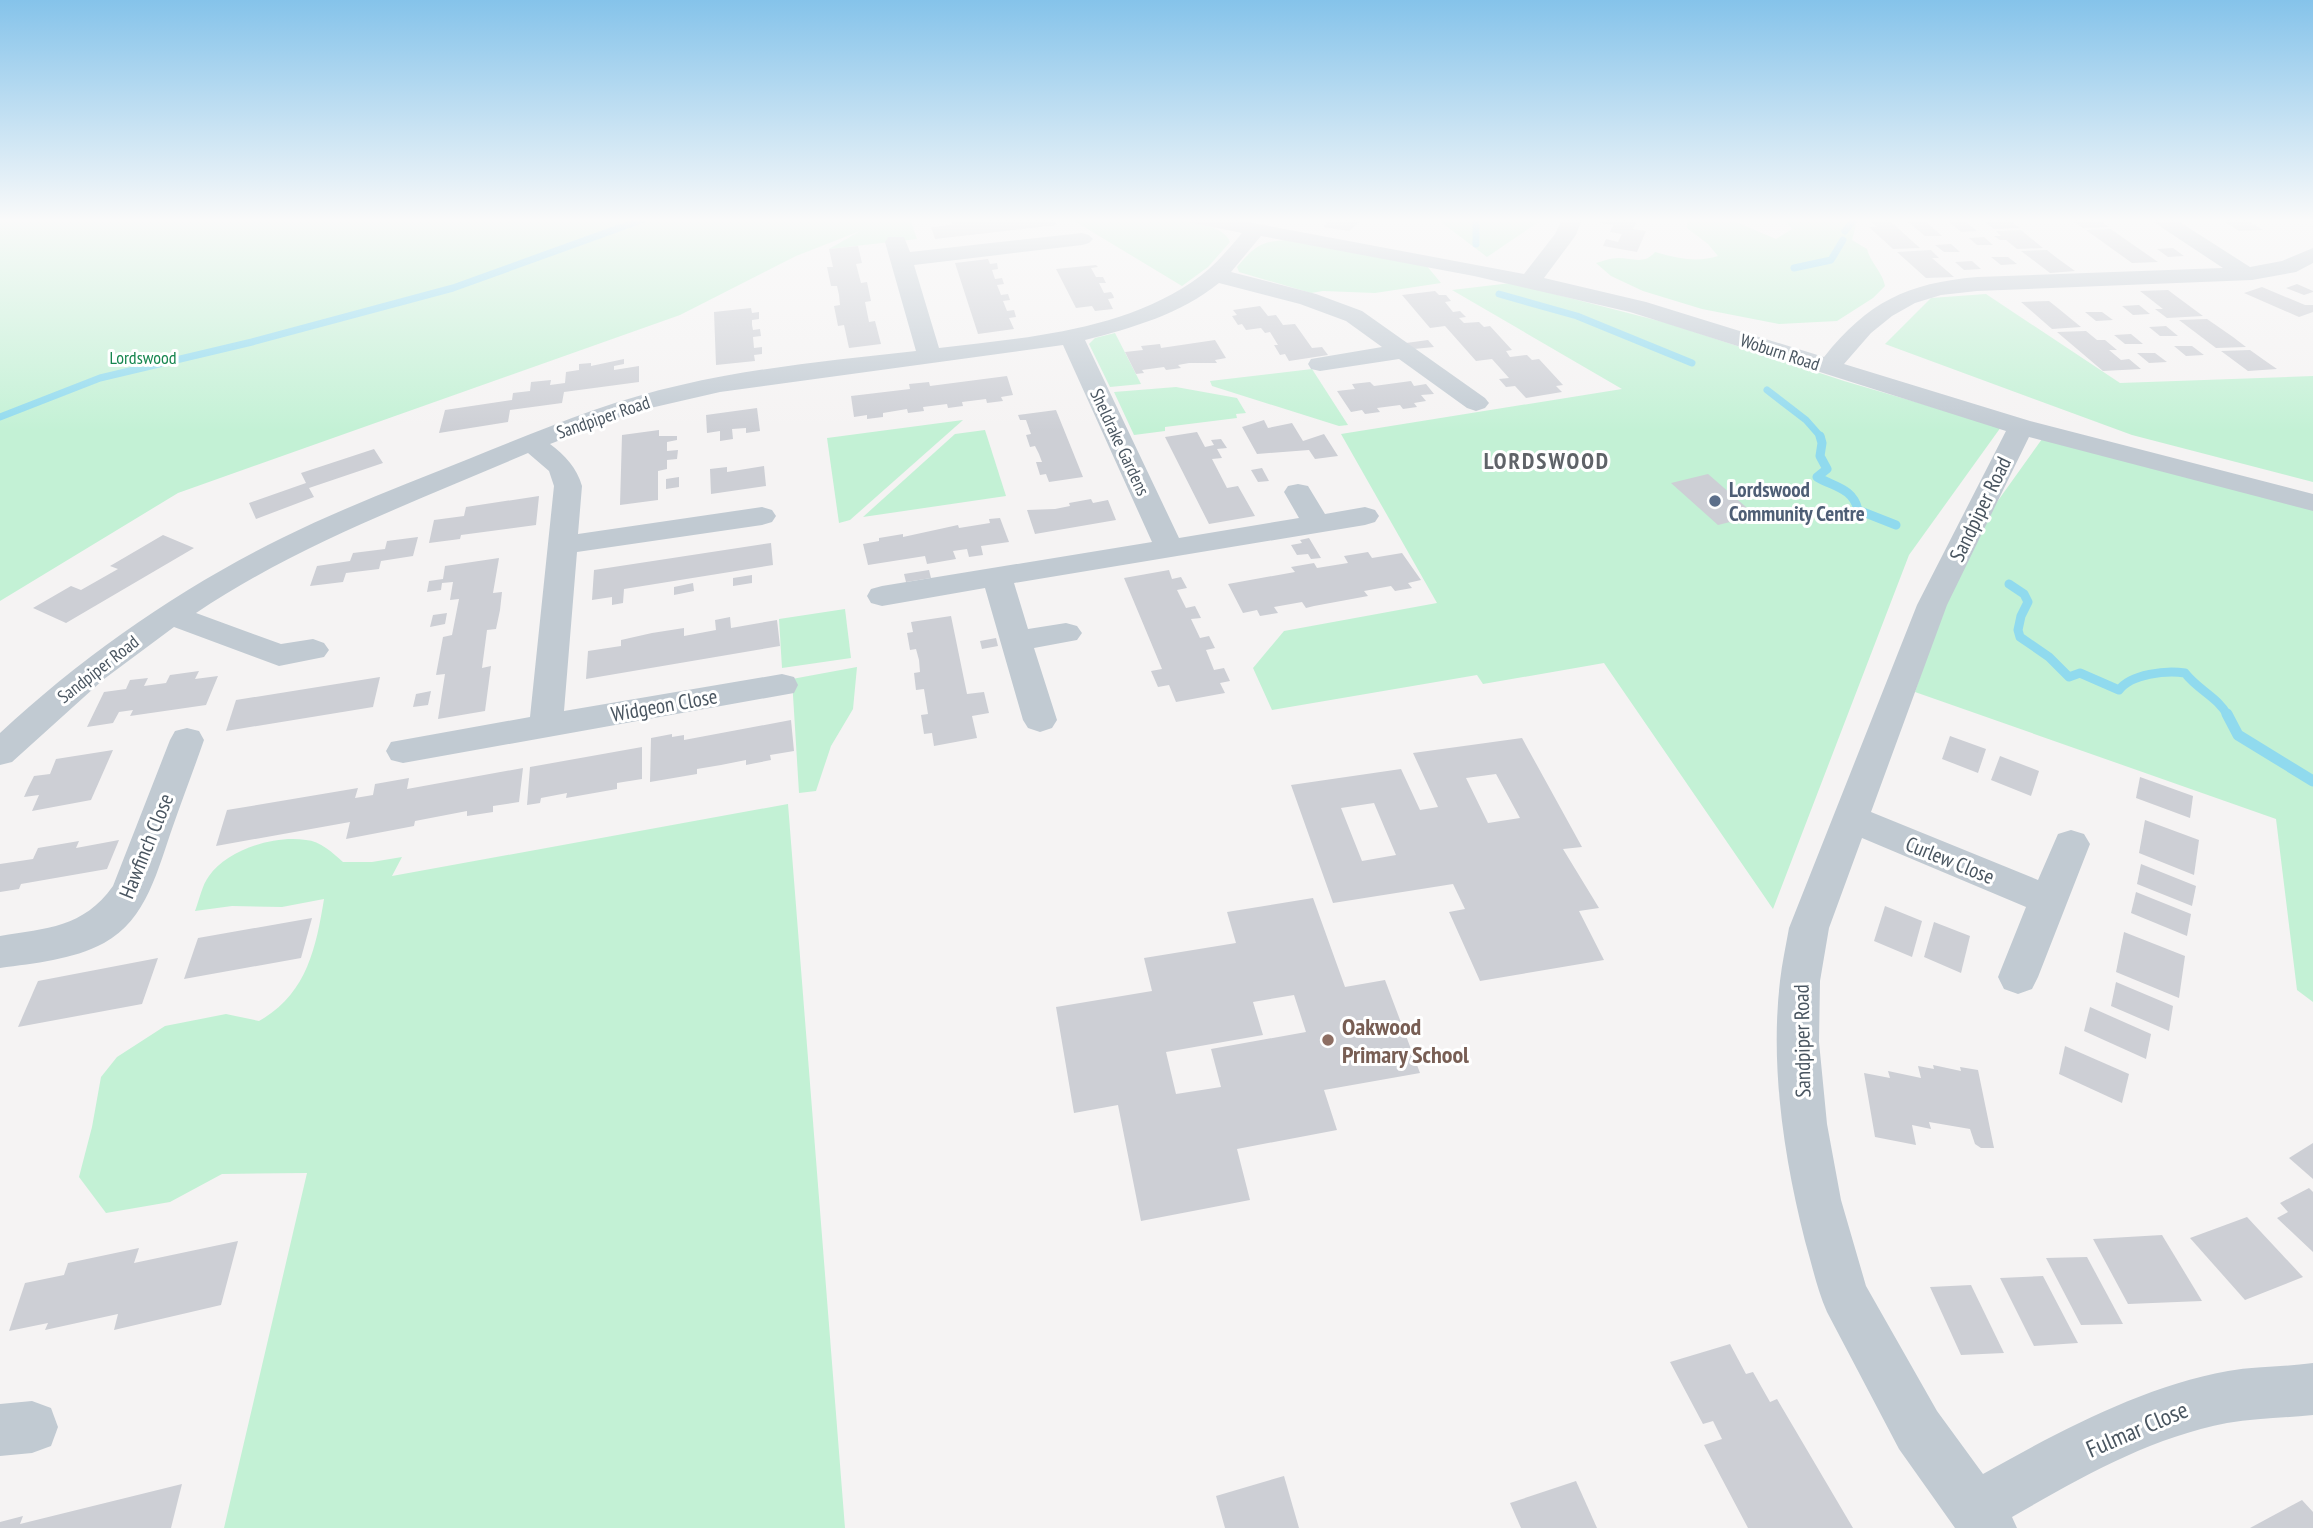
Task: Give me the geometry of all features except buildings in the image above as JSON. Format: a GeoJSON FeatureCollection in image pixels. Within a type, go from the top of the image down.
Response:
{"type":"FeatureCollection","features":[{"type":"Feature","properties":{"kind":"street"},"geometry":{"type":"LineString","coordinates":[[910,290],[930,357]]}},
{"type":"Feature","properties":{"kind":"street","name":"Sandpiper Road"},"geometry":{"type":"LineString","coordinates":[[0,753],[81,678],[228,579],[301,540],[418,488],[621,408],[670,394],[760,378],[1071,336],[1109,327],[1166,305],[1190,290]]}},
{"type":"Feature","properties":{"kind":"street"},"geometry":{"type":"LineString","coordinates":[[1271,290],[1333,307],[1380,333],[1476,403]]}},
{"type":"Feature","properties":{"kind":"street","name":"Woburn Road"},"geometry":{"type":"LineString","coordinates":[[1572,290],[1638,307],[2021,427],[2313,503]]}},
{"type":"Feature","properties":{"kind":"street"},"geometry":{"type":"LineString","coordinates":[[1828,368],[1851,339],[1871,320],[1905,299],[1930,290]]}},
{"type":"Feature","properties":{"kind":"street","name":"Sheldrake Gardens"},"geometry":{"type":"LineString","coordinates":[[1071,336],[1169,548]]}},
{"type":"Feature","properties":{"kind":"street"},"geometry":{"type":"LineString","coordinates":[[1320,364],[1405,352]]}},
{"type":"Feature","properties":{"kind":"street","name":"Sandpiper Road"},"geometry":{"type":"LineString","coordinates":[[1981,1519],[1917,1430],[1844,1295],[1818,1200],[1804,1111],[1798,1042],[1800,981],[1809,928],[1932,605],[2021,427]]}},
{"type":"Feature","properties":{"kind":"street"},"geometry":{"type":"LineString","coordinates":[[531,443],[551,457],[566,475],[568,494],[546,726]]}},
{"type":"Feature","properties":{"kind":"street"},"geometry":{"type":"LineString","coordinates":[[1298,492],[1316,524]]}},
{"type":"Feature","properties":{"kind":"street"},"geometry":{"type":"LineString","coordinates":[[564,545],[683,515],[762,516]]}},
{"type":"Feature","properties":{"kind":"street"},"geometry":{"type":"LineString","coordinates":[[882,596],[1365,516]]}},
{"type":"Feature","properties":{"kind":"street"},"geometry":{"type":"LineString","coordinates":[[997,577],[1040,720]]}},
{"type":"Feature","properties":{"kind":"street"},"geometry":{"type":"LineString","coordinates":[[172,615],[279,655],[313,650]]}},
{"type":"Feature","properties":{"kind":"street"},"geometry":{"type":"LineString","coordinates":[[1016,641],[1066,633]]}},
{"type":"Feature","properties":{"kind":"street","name":"Widgeon Close"},"geometry":{"type":"LineString","coordinates":[[403,751],[782,685]]}},
{"type":"Feature","properties":{"kind":"street","name":"Hawfinch Close"},"geometry":{"type":"LineString","coordinates":[[0,952],[84,936],[118,912],[130,892],[187,740]]}},
{"type":"Feature","properties":{"kind":"street","name":"Curlew Close"},"geometry":{"type":"LineString","coordinates":[[1851,819],[2048,900]]}},
{"type":"Feature","properties":{"kind":"street"},"geometry":{"type":"LineString","coordinates":[[2018,976],[2071,844]]}},
{"type":"Feature","properties":{"kind":"street","name":"Fulmar Close"},"geometry":{"type":"LineString","coordinates":[[1981,1519],[2027,1479],[2123,1432],[2182,1408],[2229,1396],[2313,1389]]}},
{"type":"Feature","properties":{"kind":"green space","name":"Lordswood"},"geometry":{"type":"Polygon","coordinates":[[[0,290],[729,290],[680,315],[178,493],[0,601],[0,290]]]}},
{"type":"Feature","properties":{"kind":"green space"},"geometry":{"type":"Polygon","coordinates":[[[1302,290],[1393,290],[1375,293],[1311,293],[1302,290]]]}},
{"type":"Feature","properties":{"kind":"green space"},"geometry":{"type":"Polygon","coordinates":[[[1453,290],[1539,290],[1667,323],[1844,381],[2001,427],[1909,555],[1773,909],[1604,663],[1483,684],[1477,675],[1272,710],[1253,668],[1284,631],[1437,603],[1341,434],[1622,389],[1453,290]]]}},
{"type":"Feature","properties":{"kind":"green space"},"geometry":{"type":"Polygon","coordinates":[[[1881,290],[1837,321],[1779,324],[1702,309],[1643,291],[1881,290]]]}},
{"type":"Feature","properties":{"kind":"green space"},"geometry":{"type":"Polygon","coordinates":[[[1986,294],[2120,383],[2313,376],[2313,482],[2132,435],[1885,344],[1931,298],[1986,294]]]}},
{"type":"Feature","properties":{"kind":"green space"},"geometry":{"type":"Polygon","coordinates":[[[1115,333],[1141,384],[1110,387],[1089,344],[1095,338],[1115,333]]]}},
{"type":"Feature","properties":{"kind":"green space"},"geometry":{"type":"Polygon","coordinates":[[[1312,369],[1348,425],[1339,426],[1212,386],[1210,381],[1312,369]]]}},
{"type":"Feature","properties":{"kind":"green space"},"geometry":{"type":"Polygon","coordinates":[[[1176,387],[1237,398],[1246,413],[1236,414],[1237,418],[1165,427],[1165,431],[1134,435],[1114,392],[1176,387]]]}},
{"type":"Feature","properties":{"kind":"green space"},"geometry":{"type":"Polygon","coordinates":[[[963,420],[850,520],[839,523],[827,438],[963,420]]]}},
{"type":"Feature","properties":{"kind":"green space"},"geometry":{"type":"Polygon","coordinates":[[[985,430],[1006,496],[863,517],[955,434],[985,430]]]}},
{"type":"Feature","properties":{"kind":"green space"},"geometry":{"type":"Polygon","coordinates":[[[2042,439],[2313,510],[2313,1002],[2297,990],[2276,819],[1915,692],[1962,551],[2042,439]]]}},
{"type":"Feature","properties":{"kind":"green space"},"geometry":{"type":"Polygon","coordinates":[[[845,609],[851,658],[782,668],[779,619],[845,609]]]}},
{"type":"Feature","properties":{"kind":"green space"},"geometry":{"type":"Polygon","coordinates":[[[857,667],[853,709],[831,746],[816,791],[799,793],[792,679],[857,667]]]}},
{"type":"Feature","properties":{"kind":"green space"},"geometry":{"type":"Polygon","coordinates":[[[788,804],[845,1528],[224,1528],[307,1173],[222,1174],[170,1202],[106,1213],[79,1177],[101,1077],[117,1057],[165,1026],[226,1014],[259,1021],[288,998],[306,969],[317,936],[324,899],[282,907],[232,906],[195,911],[209,876],[217,866],[240,851],[280,840],[306,840],[316,843],[343,862],[372,862],[402,857],[392,876],[788,804]]]}},
{"type":"Feature","properties":{"kind":"waterway"},"geometry":{"type":"LineString","coordinates":[[0,417],[100,378],[252,342],[444,290]]}},
{"type":"Feature","properties":{"kind":"waterway"},"geometry":{"type":"LineString","coordinates":[[1499,294],[1577,316],[1692,363]]}},
{"type":"Feature","properties":{"kind":"waterway"},"geometry":{"type":"LineString","coordinates":[[1767,390],[1806,420],[1821,437]]}},
{"type":"Feature","properties":{"kind":"waterway"},"geometry":{"type":"LineString","coordinates":[[1820,436],[1820,456],[1827,469],[1817,477],[1852,497],[1858,510],[1896,525]]}},
{"type":"Feature","properties":{"kind":"waterway"},"geometry":{"type":"LineString","coordinates":[[2009,584],[2024,594],[2028,602],[2021,616],[2018,630],[2020,637],[2049,657],[2069,677],[2080,673],[2119,690],[2132,680],[2149,674],[2185,673],[2219,704],[2228,716]]}},
{"type":"Feature","properties":{"kind":"waterway"},"geometry":{"type":"LineString","coordinates":[[2227,714],[2238,735],[2313,781]]}},
{"type":"Feature","properties":{"kind":"place","name":"Lordswood Community Centre"},"geometry":{"type":"Point","coordinates":[1715,501]}},
{"type":"Feature","properties":{"kind":"place","name":"Oakwood Primary School"},"geometry":{"type":"Point","coordinates":[1328,1040]}},
{"type":"Feature","properties":{"kind":"district","name":"LORDSWOOD"},"geometry":{"type":"Point","coordinates":[1547,460]}}]}
